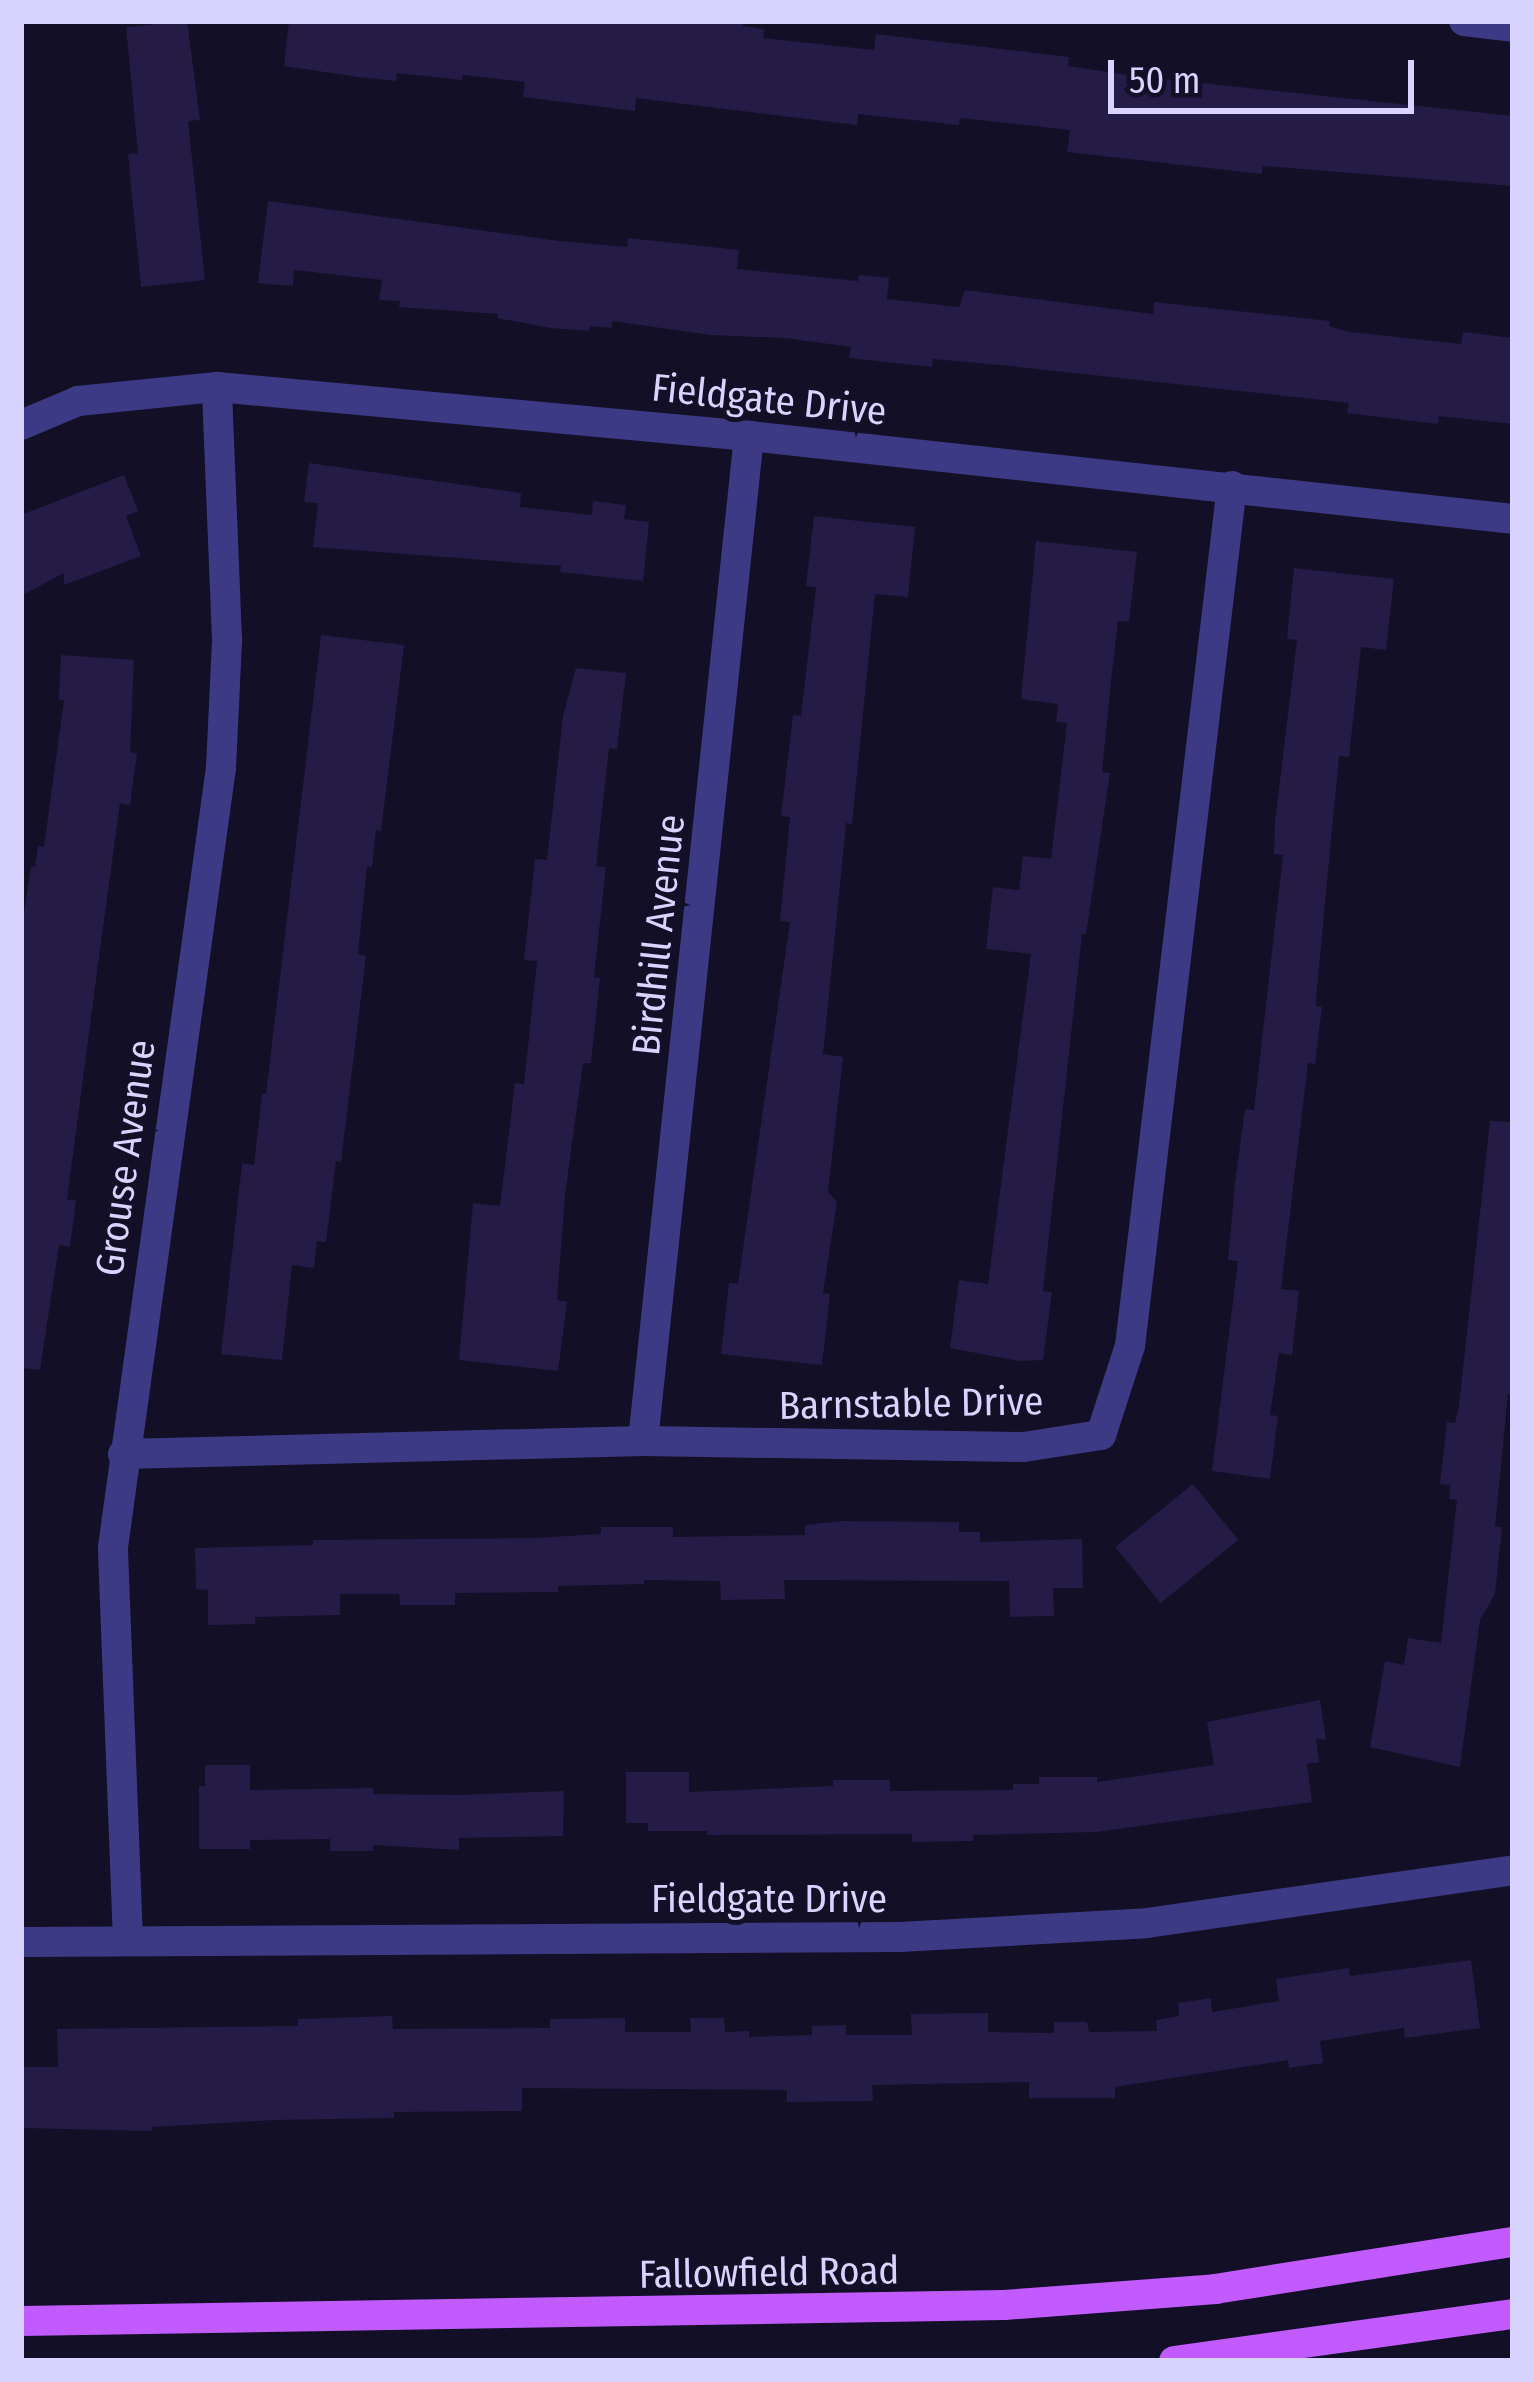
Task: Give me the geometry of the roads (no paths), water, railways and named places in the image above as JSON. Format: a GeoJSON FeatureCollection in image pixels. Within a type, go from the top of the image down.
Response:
{"type":"FeatureCollection","features":[{"type":"Feature","properties":{"kind":"main road","name":"Fallowfield Road"},"geometry":{"type":"LineString","coordinates":[[21,2321],[1004,2305],[1215,2289],[1513,2242]]}},
{"type":"Feature","properties":{"kind":"main road"},"geometry":{"type":"LineString","coordinates":[[1174,2361],[1513,2314]]}},
{"type":"Feature","properties":{"kind":"street"},"geometry":{"type":"LineString","coordinates":[[1464,21],[1513,27]]}},
{"type":"Feature","properties":{"kind":"street","name":"Fieldgate Drive"},"geometry":{"type":"LineString","coordinates":[[21,424],[78,401],[217,387],[749,436],[1513,519]]}},
{"type":"Feature","properties":{"kind":"street","name":"Grouse Avenue"},"geometry":{"type":"LineString","coordinates":[[128,1941],[113,1547],[221,768],[227,640],[217,387]]}},
{"type":"Feature","properties":{"kind":"street","name":"Birdhill Avenue"},"geometry":{"type":"LineString","coordinates":[[643,1441],[749,436]]}},
{"type":"Feature","properties":{"kind":"street","name":"Barnstable Drive"},"geometry":{"type":"LineString","coordinates":[[123,1454],[643,1441],[1024,1447],[1102,1435],[1130,1346],[1232,486]]}},
{"type":"Feature","properties":{"kind":"street","name":"Fieldgate Drive"},"geometry":{"type":"LineString","coordinates":[[21,1942],[901,1937],[1147,1923],[1513,1870]]}}]}
